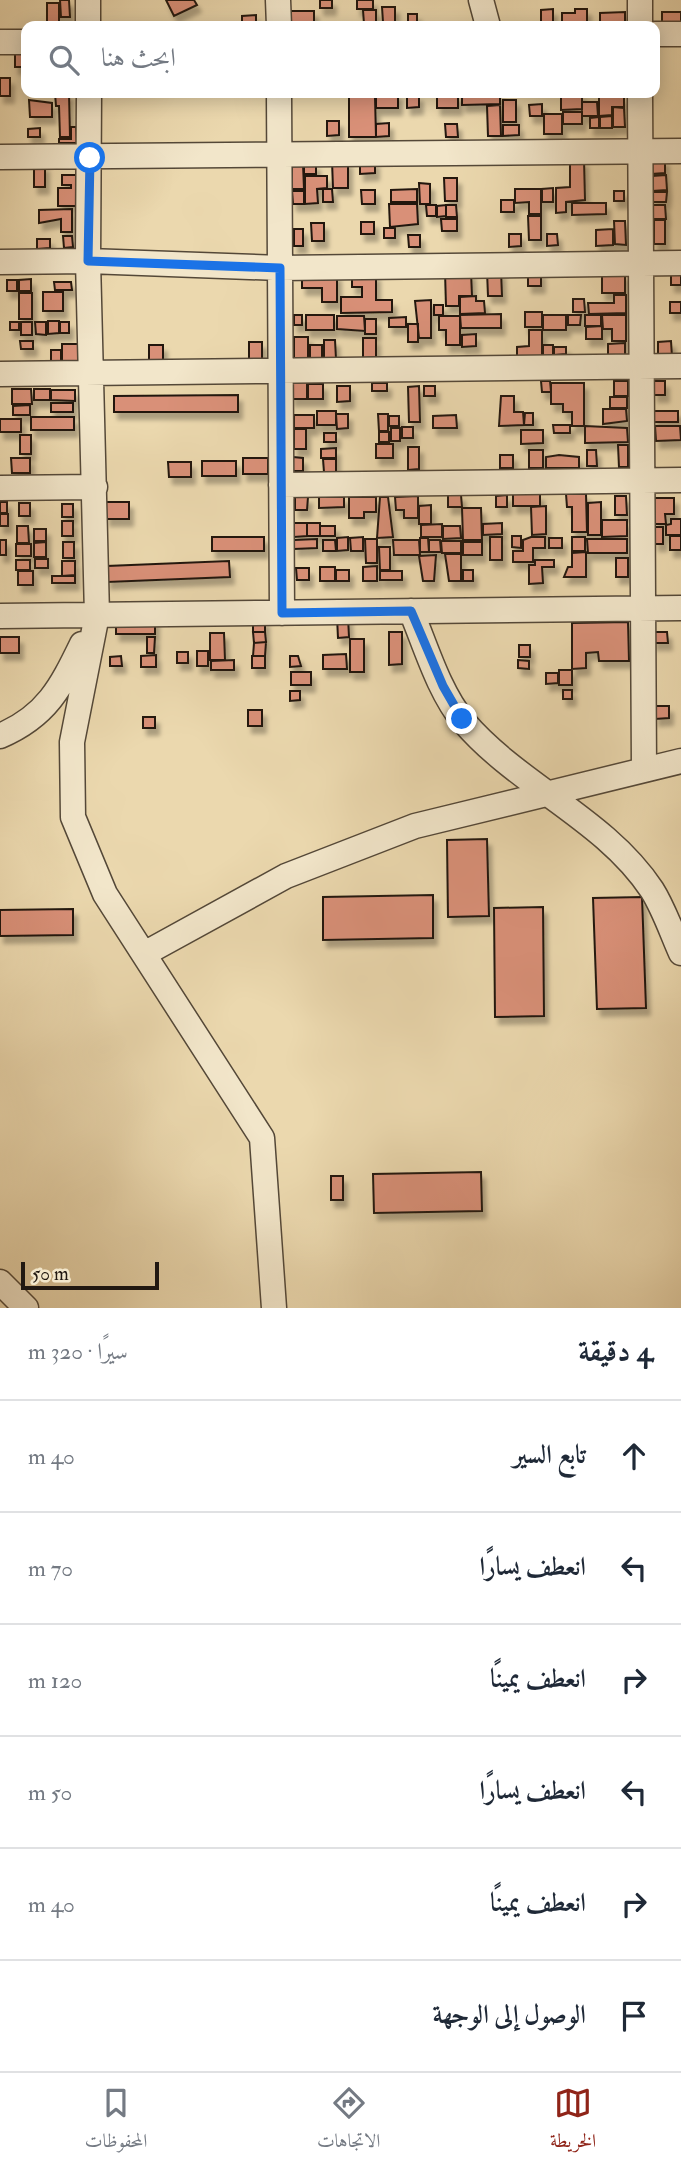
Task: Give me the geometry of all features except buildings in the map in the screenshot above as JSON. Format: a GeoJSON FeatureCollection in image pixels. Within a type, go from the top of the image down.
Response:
{"type":"FeatureCollection","features":[{"type":"Feature","properties":{"kind":"street"},"geometry":{"type":"LineString","coordinates":[[88,0],[88,21]]}},
{"type":"Feature","properties":{"kind":"street"},"geometry":{"type":"LineString","coordinates":[[278,0],[278,21]]}},
{"type":"Feature","properties":{"kind":"street"},"geometry":{"type":"LineString","coordinates":[[481,0],[487,21]]}},
{"type":"Feature","properties":{"kind":"street"},"geometry":{"type":"LineString","coordinates":[[640,0],[640,21]]}},
{"type":"Feature","properties":{"kind":"street"},"geometry":{"type":"LineString","coordinates":[[660,34],[681,34]]}},
{"type":"Feature","properties":{"kind":"street"},"geometry":{"type":"LineString","coordinates":[[0,42],[21,42]]}},
{"type":"Feature","properties":{"kind":"street"},"geometry":{"type":"LineString","coordinates":[[89,98],[88,261],[93,373],[97,615],[72,742],[73,817],[105,894],[262,1138],[274,1308]]}},
{"type":"Feature","properties":{"kind":"street"},"geometry":{"type":"LineString","coordinates":[[279,98],[282,613]]}},
{"type":"Feature","properties":{"kind":"street"},"geometry":{"type":"LineString","coordinates":[[640,98],[644,769]]}},
{"type":"Feature","properties":{"kind":"street"},"geometry":{"type":"LineString","coordinates":[[0,158],[681,151]]}},
{"type":"Feature","properties":{"kind":"street"},"geometry":{"type":"LineString","coordinates":[[0,262],[88,261],[280,268],[681,263]]}},
{"type":"Feature","properties":{"kind":"street"},"geometry":{"type":"LineString","coordinates":[[0,374],[681,366]]}},
{"type":"Feature","properties":{"kind":"street"},"geometry":{"type":"LineString","coordinates":[[281,485],[681,480]]}},
{"type":"Feature","properties":{"kind":"street"},"geometry":{"type":"LineString","coordinates":[[0,488],[95,487]]}},
{"type":"Feature","properties":{"kind":"street"},"geometry":{"type":"LineString","coordinates":[[0,616],[681,608]]}},
{"type":"Feature","properties":{"kind":"street"},"geometry":{"type":"LineString","coordinates":[[411,611],[443,686],[462,719],[484,744],[614,846],[652,890],[681,953]]}},
{"type":"Feature","properties":{"kind":"street"},"geometry":{"type":"LineString","coordinates":[[0,736],[24,726],[57,694],[97,615]]}},
{"type":"Feature","properties":{"kind":"street"},"geometry":{"type":"LineString","coordinates":[[144,954],[286,876],[415,826],[681,761]]}},
{"type":"Feature","properties":{"kind":"street"},"geometry":{"type":"LineString","coordinates":[[0,1282],[26,1308]]}},
{"type":"Feature","properties":{"kind":"route"},"geometry":{"type":"LineString","coordinates":[[90,158],[88,261],[280,268],[282,613],[411,611],[443,686],[462,719]]}}]}
